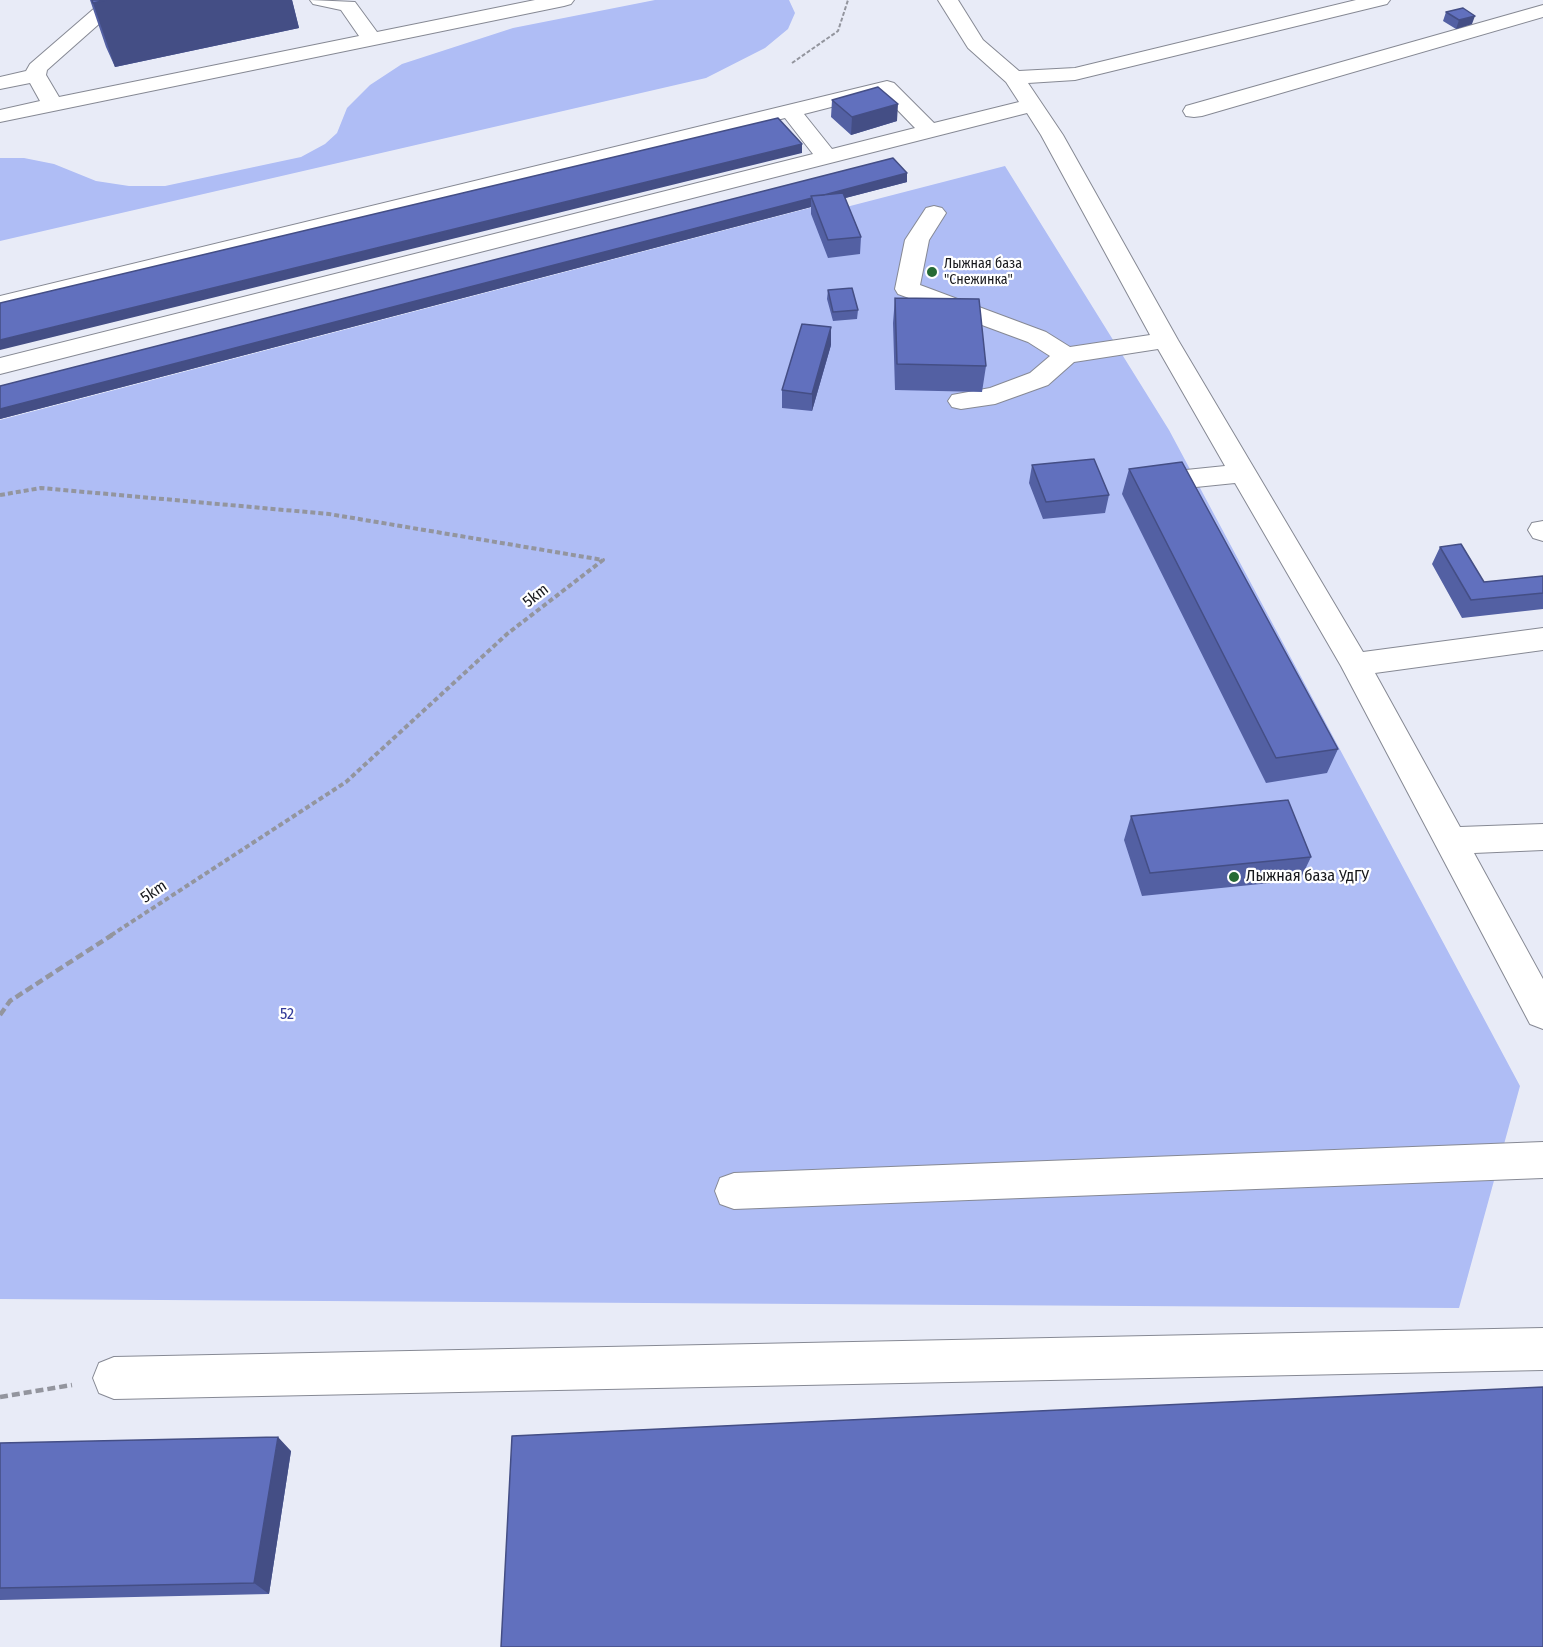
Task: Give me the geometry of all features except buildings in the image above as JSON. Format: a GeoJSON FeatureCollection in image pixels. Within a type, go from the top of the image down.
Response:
{"type":"FeatureCollection","features":[{"type":"Feature","properties":{"kind":"street"},"geometry":{"type":"LineString","coordinates":[[53,105],[36,75],[37,68],[116,0]]}},
{"type":"Feature","properties":{"kind":"street"},"geometry":{"type":"LineString","coordinates":[[320,0],[348,6],[371,39]]}},
{"type":"Feature","properties":{"kind":"street"},"geometry":{"type":"LineString","coordinates":[[0,116],[564,0]]}},
{"type":"Feature","properties":{"kind":"street"},"geometry":{"type":"LineString","coordinates":[[948,0],[975,44],[1014,78],[1052,135],[1165,340],[1355,664],[1543,1013]]}},
{"type":"Feature","properties":{"kind":"street"},"geometry":{"type":"LineString","coordinates":[[1014,78],[1075,74],[1380,0]]}},
{"type":"Feature","properties":{"kind":"street"},"geometry":{"type":"LineString","coordinates":[[1194,111],[1543,12]]}},
{"type":"Feature","properties":{"kind":"street"},"geometry":{"type":"LineString","coordinates":[[0,82],[36,75]]}},
{"type":"Feature","properties":{"kind":"street"},"geometry":{"type":"LineString","coordinates":[[0,303],[887,87],[930,131]]}},
{"type":"Feature","properties":{"kind":"street"},"geometry":{"type":"LineString","coordinates":[[0,366],[1032,105]]}},
{"type":"Feature","properties":{"kind":"street"},"geometry":{"type":"LineString","coordinates":[[790,110],[827,157]]}},
{"type":"Feature","properties":{"kind":"street"},"geometry":{"type":"LineString","coordinates":[[934,213],[917,240],[908,289],[1037,337],[1066,355]]}},
{"type":"Feature","properties":{"kind":"street"},"geometry":{"type":"LineString","coordinates":[[961,401],[996,396],[1039,379],[1066,355],[1165,340]]}},
{"type":"Feature","properties":{"kind":"street"},"geometry":{"type":"LineString","coordinates":[[1146,483],[1243,473]]}},
{"type":"Feature","properties":{"kind":"street"},"geometry":{"type":"LineString","coordinates":[[1355,664],[1543,639]]}},
{"type":"Feature","properties":{"kind":"street"},"geometry":{"type":"LineString","coordinates":[[1451,841],[1543,837]]}},
{"type":"Feature","properties":{"kind":"street"},"geometry":{"type":"LineString","coordinates":[[734,1191],[1543,1160]]}},
{"type":"Feature","properties":{"kind":"street"},"geometry":{"type":"LineString","coordinates":[[114,1378],[1543,1348]]}},
{"type":"Feature","properties":{"kind":"path"},"geometry":{"type":"LineString","coordinates":[[792,63],[838,31],[848,0]]}},
{"type":"Feature","properties":{"kind":"path","name":"5km"},"geometry":{"type":"LineString","coordinates":[[0,495],[41,488],[329,514],[603,560],[507,634],[346,782],[10,1001],[0,1015]]}},
{"type":"Feature","properties":{"kind":"path"},"geometry":{"type":"LineString","coordinates":[[0,1398],[114,1378]]}},
{"type":"Feature","properties":{"kind":"green space"},"geometry":{"type":"Polygon","coordinates":[[[655,0],[789,0],[795,13],[788,29],[765,48],[706,78],[0,241],[0,158],[24,158],[54,164],[96,181],[129,186],[165,186],[301,157],[325,144],[337,133],[347,108],[370,85],[402,64],[513,28],[655,0]]]}},
{"type":"Feature","properties":{"kind":"green space","name":"52"},"geometry":{"type":"Polygon","coordinates":[[[1005,166],[1169,430],[1520,1086],[1459,1308],[0,1299],[0,420],[817,206],[823,213],[1005,166]]]}},
{"type":"Feature","properties":{"kind":"place","name":"Лыжная база \"Снежинка\""},"geometry":{"type":"Point","coordinates":[932,272]}},
{"type":"Feature","properties":{"kind":"place","name":"Лыжная база УдГУ"},"geometry":{"type":"Point","coordinates":[1234,877]}}]}
